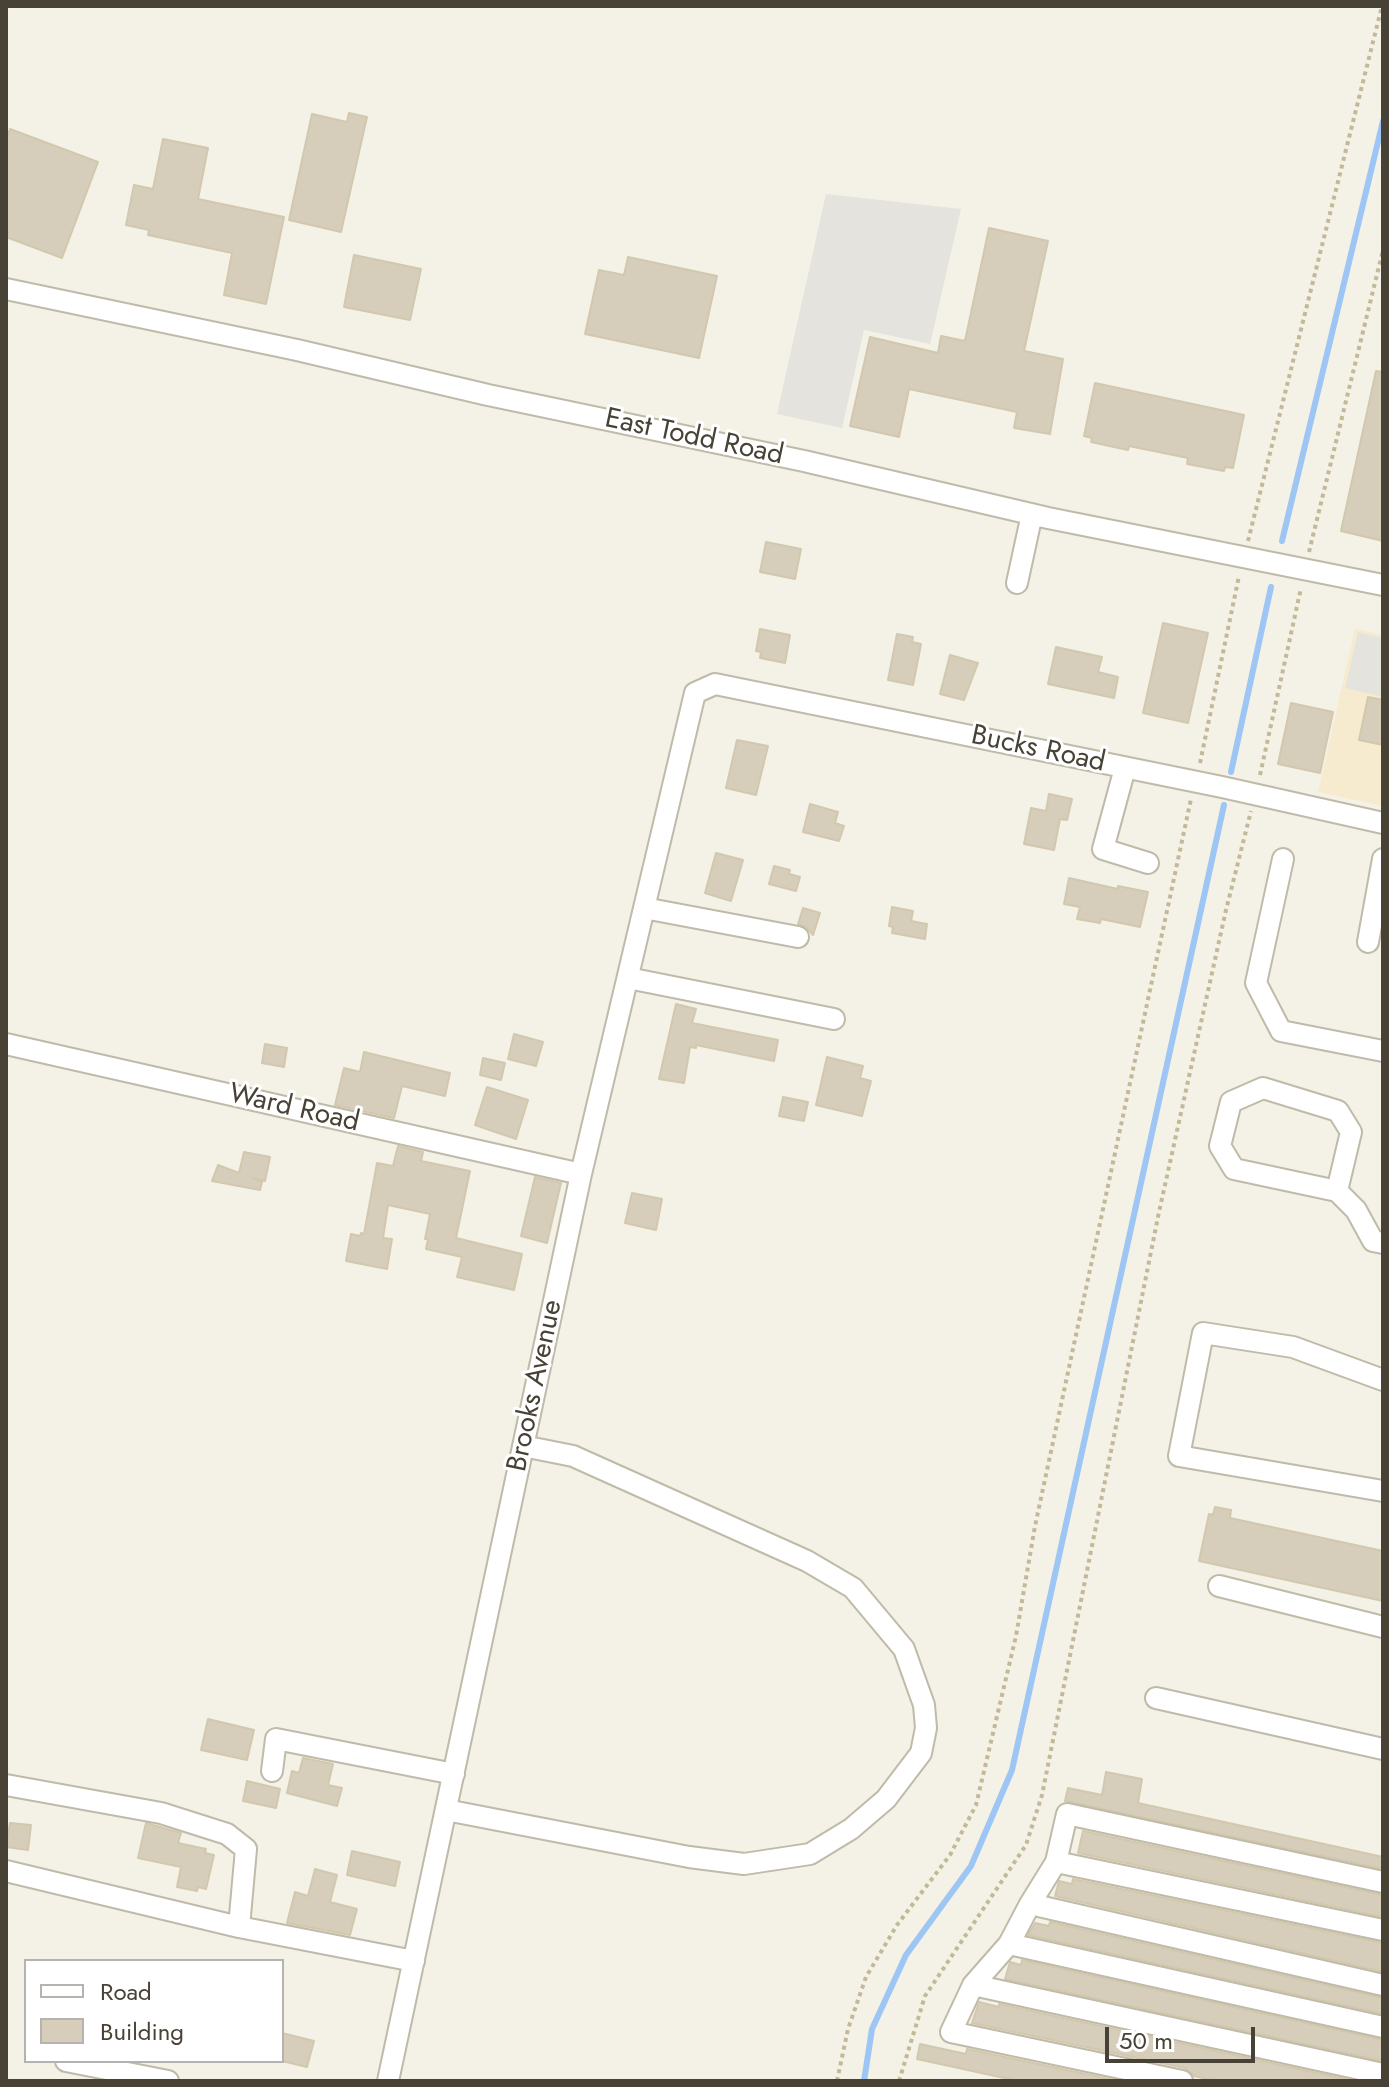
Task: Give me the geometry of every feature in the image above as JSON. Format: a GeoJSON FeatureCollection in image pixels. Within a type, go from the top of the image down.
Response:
{"type":"FeatureCollection","features":[{"type":"Feature","properties":{"kind":"street","name":"East Todd Road"},"geometry":{"type":"LineString","coordinates":[[6,289],[790,458],[1032,514],[1383,585]]}},
{"type":"Feature","properties":{"kind":"street"},"geometry":{"type":"LineString","coordinates":[[1017,583],[1032,514]]}},
{"type":"Feature","properties":{"kind":"street","name":"Bucks Road"},"geometry":{"type":"LineString","coordinates":[[695,693],[715,684],[1383,823]]}},
{"type":"Feature","properties":{"kind":"street","name":"Brooks Avenue"},"geometry":{"type":"LineString","coordinates":[[388,2081],[581,1174],[695,693]]}},
{"type":"Feature","properties":{"kind":"street"},"geometry":{"type":"LineString","coordinates":[[1125,768],[1103,849],[1148,863]]}},
{"type":"Feature","properties":{"kind":"street"},"geometry":{"type":"LineString","coordinates":[[1283,859],[1256,983],[1281,1031],[1383,1051]]}},
{"type":"Feature","properties":{"kind":"street"},"geometry":{"type":"LineString","coordinates":[[1368,942],[1383,859]]}},
{"type":"Feature","properties":{"kind":"street"},"geometry":{"type":"LineString","coordinates":[[644,908],[798,937]]}},
{"type":"Feature","properties":{"kind":"street"},"geometry":{"type":"LineString","coordinates":[[628,978],[834,1019]]}},
{"type":"Feature","properties":{"kind":"street","name":"Ward Road"},"geometry":{"type":"LineString","coordinates":[[6,1044],[581,1174]]}},
{"type":"Feature","properties":{"kind":"street"},"geometry":{"type":"LineString","coordinates":[[1337,1191],[1351,1132],[1338,1111],[1263,1088],[1231,1102],[1220,1146],[1234,1169],[1337,1191],[1356,1210],[1373,1241],[1383,1243]]}},
{"type":"Feature","properties":{"kind":"street"},"geometry":{"type":"LineString","coordinates":[[1383,1380],[1293,1347],[1203,1333],[1179,1456],[1383,1491]]}},
{"type":"Feature","properties":{"kind":"street"},"geometry":{"type":"LineString","coordinates":[[446,1810],[689,1857],[744,1864],[810,1854],[851,1829],[886,1799],[921,1753],[926,1728],[924,1705],[904,1649],[853,1588],[807,1561],[573,1456],[523,1446]]}},
{"type":"Feature","properties":{"kind":"street"},"geometry":{"type":"LineString","coordinates":[[1219,1586],[1383,1627]]}},
{"type":"Feature","properties":{"kind":"street"},"geometry":{"type":"LineString","coordinates":[[1156,1698],[1383,1749]]}},
{"type":"Feature","properties":{"kind":"street"},"geometry":{"type":"LineString","coordinates":[[272,1771],[276,1739],[454,1774]]}},
{"type":"Feature","properties":{"kind":"street"},"geometry":{"type":"LineString","coordinates":[[6,1785],[161,1813],[227,1834],[246,1849],[239,1927]]}},
{"type":"Feature","properties":{"kind":"street"},"geometry":{"type":"LineString","coordinates":[[1182,2081],[951,2032],[973,1985],[1009,1944],[1056,1862],[1067,1814],[1383,1882]]}},
{"type":"Feature","properties":{"kind":"street"},"geometry":{"type":"LineString","coordinates":[[1056,1862],[1383,1930]]}},
{"type":"Feature","properties":{"kind":"street"},"geometry":{"type":"LineString","coordinates":[[6,1871],[239,1927],[414,1961]]}},
{"type":"Feature","properties":{"kind":"street"},"geometry":{"type":"LineString","coordinates":[[1030,1904],[1383,1985]]}},
{"type":"Feature","properties":{"kind":"street"},"geometry":{"type":"LineString","coordinates":[[1009,1944],[1383,2027]]}},
{"type":"Feature","properties":{"kind":"street"},"geometry":{"type":"LineString","coordinates":[[973,1985],[1383,2074]]}},
{"type":"Feature","properties":{"kind":"street"},"geometry":{"type":"LineString","coordinates":[[76,2063],[168,2081]]}},
{"type":"Feature","properties":{"kind":"path"},"geometry":{"type":"LineString","coordinates":[[837,2081],[848,2029],[866,1977],[897,1925],[950,1855],[976,1805],[1016,1636],[1035,1526],[1244,556],[1382,6]]}},
{"type":"Feature","properties":{"kind":"path"},"geometry":{"type":"LineString","coordinates":[[899,2081],[925,1996],[1026,1845],[1042,1795],[1159,1212],[1226,910],[1256,795],[1305,568],[1383,250]]}},
{"type":"Feature","properties":{"kind":"shaded area"},"geometry":{"type":"Polygon","coordinates":[[[826,194],[961,209],[930,344],[864,330],[842,428],[777,414],[826,194]]]}},
{"type":"Feature","properties":{"kind":"shaded area"},"geometry":{"type":"Polygon","coordinates":[[[1355,628],[1383,635],[1383,806],[1318,792],[1355,628]]]}},
{"type":"Feature","properties":{"kind":"shaded area"},"geometry":{"type":"Polygon","coordinates":[[[1358,632],[1383,638],[1383,697],[1345,688],[1358,632]]]}},
{"type":"Feature","properties":{"kind":"building"},"geometry":{"type":"Polygon","coordinates":[[[349,113],[367,117],[341,232],[289,220],[312,114],[347,122],[349,113]]]}},
{"type":"Feature","properties":{"kind":"building"},"geometry":{"type":"Polygon","coordinates":[[[10,129],[98,162],[62,258],[6,237],[6,140],[10,129]]]}},
{"type":"Feature","properties":{"kind":"building"},"geometry":{"type":"Polygon","coordinates":[[[163,139],[208,148],[198,199],[284,217],[266,304],[224,295],[232,253],[148,235],[149,230],[126,225],[134,185],[153,189],[163,139]]]}},
{"type":"Feature","properties":{"kind":"building"},"geometry":{"type":"Polygon","coordinates":[[[989,228],[1048,241],[1024,351],[1063,359],[1050,434],[1014,428],[1017,412],[909,389],[899,437],[850,426],[870,337],[938,353],[941,336],[965,341],[989,228]]]}},
{"type":"Feature","properties":{"kind":"building"},"geometry":{"type":"Polygon","coordinates":[[[354,255],[421,269],[410,320],[344,307],[354,255]]]}},
{"type":"Feature","properties":{"kind":"building"},"geometry":{"type":"Polygon","coordinates":[[[628,257],[717,276],[699,358],[585,334],[599,270],[624,275],[628,257]]]}},
{"type":"Feature","properties":{"kind":"building"},"geometry":{"type":"Polygon","coordinates":[[[1376,371],[1383,372],[1383,541],[1341,531],[1376,371]]]}},
{"type":"Feature","properties":{"kind":"building"},"geometry":{"type":"Polygon","coordinates":[[[1095,383],[1244,415],[1233,468],[1225,467],[1224,471],[1187,464],[1188,458],[1091,442],[1092,438],[1084,436],[1095,383]]]}},
{"type":"Feature","properties":{"kind":"building"},"geometry":{"type":"Polygon","coordinates":[[[766,542],[801,549],[795,579],[760,572],[766,542]]]}},
{"type":"Feature","properties":{"kind":"building"},"geometry":{"type":"Polygon","coordinates":[[[1163,623],[1208,633],[1188,723],[1143,713],[1163,623]]]}},
{"type":"Feature","properties":{"kind":"building"},"geometry":{"type":"Polygon","coordinates":[[[760,629],[790,635],[785,663],[760,658],[761,652],[756,651],[760,629]]]}},
{"type":"Feature","properties":{"kind":"building"},"geometry":{"type":"Polygon","coordinates":[[[897,634],[913,637],[912,642],[921,644],[913,685],[888,680],[897,634]]]}},
{"type":"Feature","properties":{"kind":"building"},"geometry":{"type":"Polygon","coordinates":[[[1056,647],[1102,657],[1098,672],[1118,677],[1114,698],[1048,684],[1056,647]]]}},
{"type":"Feature","properties":{"kind":"building"},"geometry":{"type":"Polygon","coordinates":[[[950,655],[978,663],[964,700],[940,694],[950,655]]]}},
{"type":"Feature","properties":{"kind":"building"},"geometry":{"type":"Polygon","coordinates":[[[1368,697],[1383,700],[1383,745],[1359,740],[1368,697]]]}},
{"type":"Feature","properties":{"kind":"building"},"geometry":{"type":"Polygon","coordinates":[[[1291,703],[1333,712],[1320,773],[1278,764],[1291,703]]]}},
{"type":"Feature","properties":{"kind":"building"},"geometry":{"type":"Polygon","coordinates":[[[737,740],[768,746],[756,795],[726,788],[737,740]]]}},
{"type":"Feature","properties":{"kind":"building"},"geometry":{"type":"Polygon","coordinates":[[[1049,794],[1072,799],[1067,820],[1060,819],[1054,850],[1024,844],[1031,808],[1046,811],[1049,794]]]}},
{"type":"Feature","properties":{"kind":"building"},"geometry":{"type":"Polygon","coordinates":[[[810,804],[838,812],[835,823],[844,826],[839,841],[803,832],[810,804]]]}},
{"type":"Feature","properties":{"kind":"building"},"geometry":{"type":"Polygon","coordinates":[[[716,853],[743,860],[731,901],[705,893],[716,853]]]}},
{"type":"Feature","properties":{"kind":"building"},"geometry":{"type":"Polygon","coordinates":[[[774,866],[790,870],[789,874],[800,877],[796,891],[769,884],[774,866]]]}},
{"type":"Feature","properties":{"kind":"building"},"geometry":{"type":"Polygon","coordinates":[[[1069,878],[1148,892],[1140,927],[1101,919],[1100,923],[1077,919],[1080,907],[1064,904],[1069,878]]]}},
{"type":"Feature","properties":{"kind":"building"},"geometry":{"type":"Polygon","coordinates":[[[892,907],[913,911],[911,921],[927,924],[925,939],[892,933],[893,927],[889,926],[892,907]]]}},
{"type":"Feature","properties":{"kind":"building"},"geometry":{"type":"Polygon","coordinates":[[[803,908],[820,913],[813,935],[798,924],[803,908]]]}},
{"type":"Feature","properties":{"kind":"building"},"geometry":{"type":"Polygon","coordinates":[[[676,1004],[696,1009],[692,1023],[778,1040],[774,1061],[696,1045],[696,1048],[690,1047],[684,1083],[659,1079],[676,1004]]]}},
{"type":"Feature","properties":{"kind":"building"},"geometry":{"type":"Polygon","coordinates":[[[514,1034],[543,1042],[536,1066],[508,1059],[514,1034]]]}},
{"type":"Feature","properties":{"kind":"building"},"geometry":{"type":"Polygon","coordinates":[[[265,1044],[287,1048],[284,1067],[262,1063],[265,1044]]]}},
{"type":"Feature","properties":{"kind":"building"},"geometry":{"type":"Polygon","coordinates":[[[364,1052],[450,1073],[445,1096],[402,1086],[394,1118],[335,1105],[344,1068],[360,1072],[364,1052]]]}},
{"type":"Feature","properties":{"kind":"building"},"geometry":{"type":"Polygon","coordinates":[[[827,1057],[863,1066],[860,1078],[871,1081],[862,1116],[816,1105],[827,1057]]]}},
{"type":"Feature","properties":{"kind":"building"},"geometry":{"type":"Polygon","coordinates":[[[483,1058],[505,1063],[501,1080],[480,1075],[483,1058]]]}},
{"type":"Feature","properties":{"kind":"building"},"geometry":{"type":"Polygon","coordinates":[[[487,1087],[528,1100],[516,1139],[475,1125],[487,1087]]]}},
{"type":"Feature","properties":{"kind":"building"},"geometry":{"type":"Polygon","coordinates":[[[783,1097],[808,1102],[804,1121],[779,1116],[783,1097]]]}},
{"type":"Feature","properties":{"kind":"building"},"geometry":{"type":"Polygon","coordinates":[[[398,1146],[423,1152],[421,1161],[470,1171],[456,1238],[522,1254],[514,1290],[457,1277],[462,1257],[426,1249],[430,1214],[388,1205],[383,1238],[392,1239],[387,1269],[346,1261],[351,1234],[364,1234],[377,1163],[393,1166],[398,1146]]]}},
{"type":"Feature","properties":{"kind":"building"},"geometry":{"type":"Polygon","coordinates":[[[244,1152],[270,1157],[265,1181],[253,1178],[262,1182],[260,1190],[212,1181],[218,1165],[239,1173],[244,1152]]]}},
{"type":"Feature","properties":{"kind":"building"},"geometry":{"type":"Polygon","coordinates":[[[535,1177],[561,1183],[547,1243],[521,1236],[535,1177]]]}},
{"type":"Feature","properties":{"kind":"building"},"geometry":{"type":"Polygon","coordinates":[[[632,1193],[662,1199],[656,1230],[625,1223],[632,1193]]]}},
{"type":"Feature","properties":{"kind":"building"},"geometry":{"type":"Polygon","coordinates":[[[1215,1507],[1231,1510],[1230,1518],[1383,1551],[1383,1601],[1199,1561],[1209,1514],[1213,1515],[1215,1507]]]}},
{"type":"Feature","properties":{"kind":"building"},"geometry":{"type":"Polygon","coordinates":[[[208,1719],[254,1730],[247,1760],[201,1750],[208,1719]]]}},
{"type":"Feature","properties":{"kind":"building"},"geometry":{"type":"Polygon","coordinates":[[[303,1758],[333,1764],[328,1785],[342,1788],[337,1806],[287,1793],[292,1771],[299,1773],[303,1758]]]}},
{"type":"Feature","properties":{"kind":"building"},"geometry":{"type":"Polygon","coordinates":[[[1106,1772],[1142,1779],[1138,1803],[1383,1857],[1383,1869],[1065,1801],[1068,1788],[1102,1795],[1106,1772]]]}},
{"type":"Feature","properties":{"kind":"building"},"geometry":{"type":"Polygon","coordinates":[[[247,1781],[280,1789],[276,1808],[243,1801],[247,1781]]]}},
{"type":"Feature","properties":{"kind":"building"},"geometry":{"type":"Polygon","coordinates":[[[10,1823],[31,1825],[28,1850],[6,1847],[10,1823]]]}},
{"type":"Feature","properties":{"kind":"building"},"geometry":{"type":"Polygon","coordinates":[[[146,1823],[181,1833],[178,1843],[206,1849],[205,1853],[214,1855],[206,1889],[198,1887],[197,1891],[177,1887],[181,1867],[138,1858],[146,1823]]]}},
{"type":"Feature","properties":{"kind":"building"},"geometry":{"type":"Polygon","coordinates":[[[1083,1831],[1383,1895],[1383,1917],[1078,1853],[1083,1831]]]}},
{"type":"Feature","properties":{"kind":"building"},"geometry":{"type":"Polygon","coordinates":[[[352,1851],[400,1862],[395,1886],[347,1875],[352,1851]]]}},
{"type":"Feature","properties":{"kind":"building"},"geometry":{"type":"Polygon","coordinates":[[[315,1869],[337,1875],[330,1902],[357,1909],[350,1935],[287,1923],[295,1892],[308,1896],[315,1869]]]}},
{"type":"Feature","properties":{"kind":"building"},"geometry":{"type":"Polygon","coordinates":[[[1073,1879],[1383,1943],[1383,1972],[1055,1896],[1059,1881],[1072,1884],[1073,1879]]]}},
{"type":"Feature","properties":{"kind":"building"},"geometry":{"type":"Polygon","coordinates":[[[1050,1922],[1383,1998],[1383,2014],[1028,1935],[1035,1923],[1049,1926],[1050,1922]]]}},
{"type":"Feature","properties":{"kind":"building"},"geometry":{"type":"Polygon","coordinates":[[[1022,1960],[1383,2040],[1383,2061],[1005,1979],[1010,1962],[1021,1965],[1022,1960]]]}},
{"type":"Feature","properties":{"kind":"building"},"geometry":{"type":"Polygon","coordinates":[[[979,2002],[1354,2081],[1216,2081],[1194,2076],[1185,2068],[972,2023],[979,2002]]]}},
{"type":"Feature","properties":{"kind":"building"},"geometry":{"type":"Polygon","coordinates":[[[284,2034],[314,2041],[307,2067],[284,2061],[284,2034]]]}},
{"type":"Feature","properties":{"kind":"building"},"geometry":{"type":"Polygon","coordinates":[[[920,2044],[966,2054],[967,2049],[1119,2081],[1018,2081],[917,2059],[920,2044]]]}},
{"type":"Feature","properties":{"kind":"waterway"},"geometry":{"type":"LineString","coordinates":[[1282,541],[1383,121]]}},
{"type":"Feature","properties":{"kind":"waterway"},"geometry":{"type":"LineString","coordinates":[[1231,772],[1271,587]]}},
{"type":"Feature","properties":{"kind":"waterway"},"geometry":{"type":"LineString","coordinates":[[864,2081],[872,2029],[906,1955],[971,1866],[1012,1770],[1224,805]]}}]}
